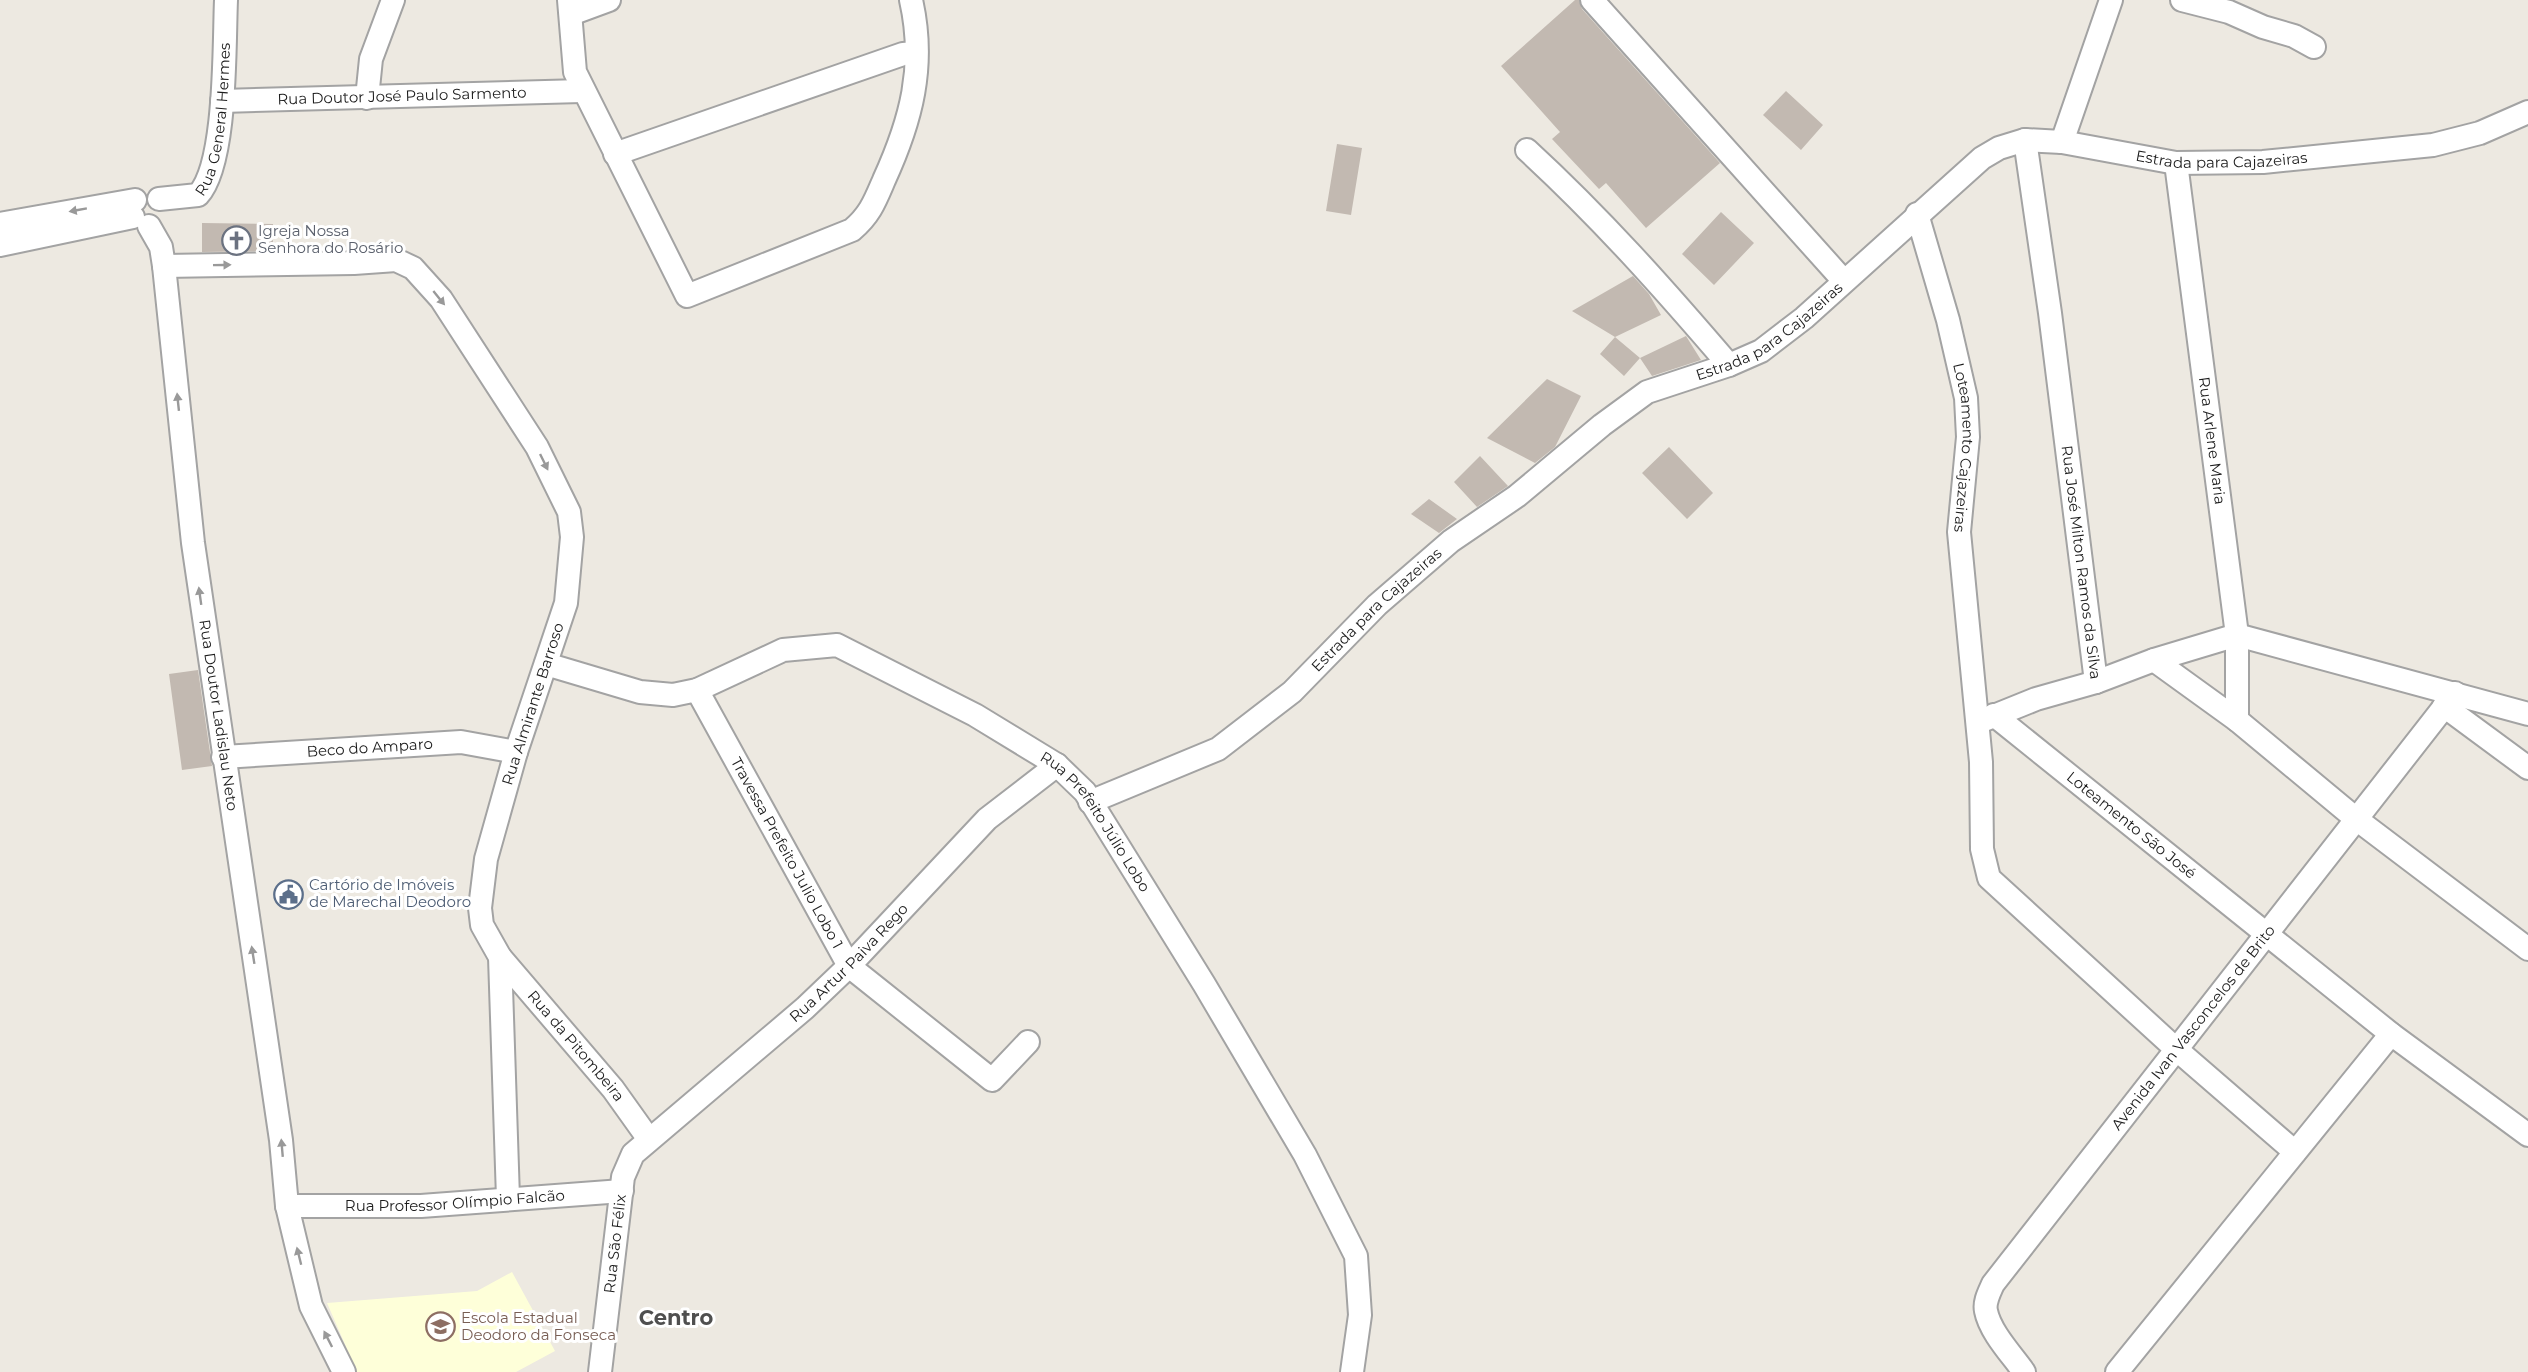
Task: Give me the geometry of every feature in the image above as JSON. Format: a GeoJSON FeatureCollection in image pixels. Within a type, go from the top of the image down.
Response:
{"type":"FeatureCollection","features":[{"type":"Feature","properties":{"kind":"street","name":"Rua General Hermes"},"geometry":{"type":"LineString","coordinates":[[139,214],[162,217],[159,199],[198,195],[204,188],[214,156],[222,101],[226,0]]}},
{"type":"Feature","properties":{"kind":"street"},"geometry":{"type":"LineString","coordinates":[[367,98],[371,59],[393,0]]}},
{"type":"Feature","properties":{"kind":"street"},"geometry":{"type":"LineString","coordinates":[[609,0],[570,7],[575,72],[582,91],[687,296],[852,230],[867,218],[904,137],[913,102],[916,53],[911,0]]}},
{"type":"Feature","properties":{"kind":"street"},"geometry":{"type":"LineString","coordinates":[[1592,0],[1843,280]]}},
{"type":"Feature","properties":{"kind":"street"},"geometry":{"type":"LineString","coordinates":[[2062,142],[2112,0]]}},
{"type":"Feature","properties":{"kind":"street"},"geometry":{"type":"LineString","coordinates":[[2182,0],[2229,12],[2263,27],[2294,36],[2314,47]]}},
{"type":"Feature","properties":{"kind":"street"},"geometry":{"type":"LineString","coordinates":[[615,154],[903,54],[916,53]]}},
{"type":"Feature","properties":{"kind":"street","name":"Rua Doutor José Paulo Sarmento"},"geometry":{"type":"LineString","coordinates":[[222,101],[582,91]]}},
{"type":"Feature","properties":{"kind":"street","name":"Estrada para Cajazeiras"},"geometry":{"type":"LineString","coordinates":[[1090,802],[1218,749],[1292,692],[1413,571],[1451,541],[1517,496],[1602,425],[1647,392],[1729,365],[1761,351],[1804,318],[1843,280],[1982,158],[1999,148],[2025,140],[2062,142],[2176,162],[2263,162],[2433,145],[2480,133],[2528,112]]}},
{"type":"Feature","properties":{"kind":"street","name":"Rua José Milton Ramos da Silva"},"geometry":{"type":"LineString","coordinates":[[2025,140],[2050,313],[2096,682],[2154,660],[2237,635]]}},
{"type":"Feature","properties":{"kind":"street"},"geometry":{"type":"LineString","coordinates":[[1527,150],[1599,217],[1729,365]]}},
{"type":"Feature","properties":{"kind":"street","name":"Rua Arlene Maria"},"geometry":{"type":"LineString","coordinates":[[2176,162],[2237,635],[2237,720]]}},
{"type":"Feature","properties":{"kind":"street"},"geometry":{"type":"LineString","coordinates":[[0,224],[139,214]]}},
{"type":"Feature","properties":{"kind":"street"},"geometry":{"type":"LineString","coordinates":[[0,245],[139,214]]}},
{"type":"Feature","properties":{"kind":"street","name":"Rua Doutor Ladislau Neto"},"geometry":{"type":"LineString","coordinates":[[139,214],[161,248],[164,266],[193,543],[281,1140],[286,1206],[311,1306],[344,1372]]}},
{"type":"Feature","properties":{"kind":"street","name":"Loteamento Cajazeiras"},"geometry":{"type":"LineString","coordinates":[[1917,214],[1948,320],[1966,398],[1968,437],[1959,532],[1986,719],[1982,849],[1989,878],[2176,1049],[2295,1152]]}},
{"type":"Feature","properties":{"kind":"street","name":"Rua Almirante Barroso"},"geometry":{"type":"LineString","coordinates":[[164,266],[354,263],[396,260],[412,268],[441,299],[537,447],[569,512],[572,537],[566,603],[516,752],[486,859],[480,908],[482,925],[500,957],[508,1198]]}},
{"type":"Feature","properties":{"kind":"street"},"geometry":{"type":"LineString","coordinates":[[2237,635],[2450,700],[2528,714]]}},
{"type":"Feature","properties":{"kind":"street","name":"Rua Prefeito Júlio Lobo"},"geometry":{"type":"LineString","coordinates":[[546,664],[640,692],[674,695],[697,690],[783,650],[837,645],[975,715],[1057,765],[1085,792],[1204,984],[1299,1145],[1356,1256],[1360,1315],[1352,1372]]}},
{"type":"Feature","properties":{"kind":"street"},"geometry":{"type":"LineString","coordinates":[[2154,660],[2237,720],[2355,818],[2528,949]]}},
{"type":"Feature","properties":{"kind":"street"},"geometry":{"type":"LineString","coordinates":[[1986,719],[2055,692],[2096,682]]}},
{"type":"Feature","properties":{"kind":"street","name":"Travessa Prefeito Julio Lobo 1"},"geometry":{"type":"LineString","coordinates":[[697,690],[849,966],[992,1080],[1028,1042]]}},
{"type":"Feature","properties":{"kind":"street"},"geometry":{"type":"LineString","coordinates":[[2450,700],[2528,768]]}},
{"type":"Feature","properties":{"kind":"street","name":"Avenida Ivan Vasconcelos de Brito"},"geometry":{"type":"LineString","coordinates":[[2024,1372],[1991,1324],[1986,1312],[1986,1301],[1993,1284],[2267,935],[2355,818],[2450,700]]}},
{"type":"Feature","properties":{"kind":"street","name":"Loteamento São José"},"geometry":{"type":"LineString","coordinates":[[1986,719],[2267,935],[2391,1034],[2528,1135]]}},
{"type":"Feature","properties":{"kind":"street","name":"Beco do Amparo"},"geometry":{"type":"LineString","coordinates":[[224,757],[461,742],[516,752]]}},
{"type":"Feature","properties":{"kind":"street","name":"Rua Artur Paiva Rego"},"geometry":{"type":"LineString","coordinates":[[640,1146],[806,1008],[849,966],[987,819],[1057,765]]}},
{"type":"Feature","properties":{"kind":"street","name":"Rua da Pitombeira"},"geometry":{"type":"LineString","coordinates":[[500,957],[612,1089],[640,1146]]}},
{"type":"Feature","properties":{"kind":"street"},"geometry":{"type":"LineString","coordinates":[[2116,1372],[2391,1034]]}},
{"type":"Feature","properties":{"kind":"street","name":"Rua São Félix"},"geometry":{"type":"LineString","coordinates":[[600,1372],[623,1177],[640,1146]]}},
{"type":"Feature","properties":{"kind":"street","name":"Rua Professor Olímpio Falcão"},"geometry":{"type":"LineString","coordinates":[[286,1206],[421,1206],[622,1191]]}},
{"type":"Feature","properties":{"kind":"shaded area","name":"Escola Estadual Deodoro da Fonseca"},"geometry":{"type":"Polygon","coordinates":[[[512,1272],[555,1351],[516,1372],[357,1372],[327,1303],[477,1291],[512,1272]]]}},
{"type":"Feature","properties":{"kind":"building"},"geometry":{"type":"Polygon","coordinates":[[[1575,0],[1579,0],[1582,9],[1720,163],[1646,228],[1606,183],[1599,189],[1552,139],[1560,132],[1501,66],[1575,0]]]}},
{"type":"Feature","properties":{"kind":"building"},"geometry":{"type":"Polygon","coordinates":[[[1786,91],[1823,125],[1801,150],[1763,115],[1786,91]]]}},
{"type":"Feature","properties":{"kind":"building"},"geometry":{"type":"Polygon","coordinates":[[[1337,144],[1362,148],[1351,215],[1326,211],[1337,144]]]}},
{"type":"Feature","properties":{"kind":"building"},"geometry":{"type":"Polygon","coordinates":[[[1721,212],[1754,243],[1714,285],[1682,254],[1721,212]]]}},
{"type":"Feature","properties":{"kind":"building","name":"Igreja Nossa Senhora do Rosário"},"geometry":{"type":"Polygon","coordinates":[[[202,223],[273,224],[273,251],[202,252],[202,223]]]}},
{"type":"Feature","properties":{"kind":"building"},"geometry":{"type":"Polygon","coordinates":[[[1633,276],[1649,294],[1661,315],[1615,337],[1572,311],[1633,276]]]}},
{"type":"Feature","properties":{"kind":"building"},"geometry":{"type":"Polygon","coordinates":[[[1686,336],[1701,360],[1652,376],[1640,358],[1686,336]]]}},
{"type":"Feature","properties":{"kind":"building"},"geometry":{"type":"Polygon","coordinates":[[[1615,337],[1640,358],[1624,376],[1600,354],[1615,337]]]}},
{"type":"Feature","properties":{"kind":"building"},"geometry":{"type":"Polygon","coordinates":[[[1547,379],[1581,396],[1555,447],[1535,463],[1487,438],[1547,379]]]}},
{"type":"Feature","properties":{"kind":"building"},"geometry":{"type":"Polygon","coordinates":[[[1669,447],[1713,493],[1687,519],[1642,473],[1669,447]]]}},
{"type":"Feature","properties":{"kind":"building"},"geometry":{"type":"Polygon","coordinates":[[[1480,456],[1508,486],[1477,507],[1454,482],[1480,456]]]}},
{"type":"Feature","properties":{"kind":"building"},"geometry":{"type":"Polygon","coordinates":[[[1429,499],[1457,519],[1439,533],[1411,514],[1429,499]]]}},
{"type":"Feature","properties":{"kind":"building"},"geometry":{"type":"Polygon","coordinates":[[[198,670],[212,766],[182,770],[169,674],[198,670]]]}},
{"type":"Feature","properties":{"kind":"place","name":"Igreja Nossa Senhora do Rosário"},"geometry":{"type":"Point","coordinates":[237,240]}},
{"type":"Feature","properties":{"kind":"place","name":"Cartório de Imóveis de Marechal Deodoro"},"geometry":{"type":"Point","coordinates":[288,894]}},
{"type":"Feature","properties":{"kind":"place","name":"Escola Estadual Deodoro da Fonseca"},"geometry":{"type":"Point","coordinates":[440,1327]}},
{"type":"Feature","properties":{"kind":"district","name":"Centro"},"geometry":{"type":"Point","coordinates":[676,1318]}}]}
